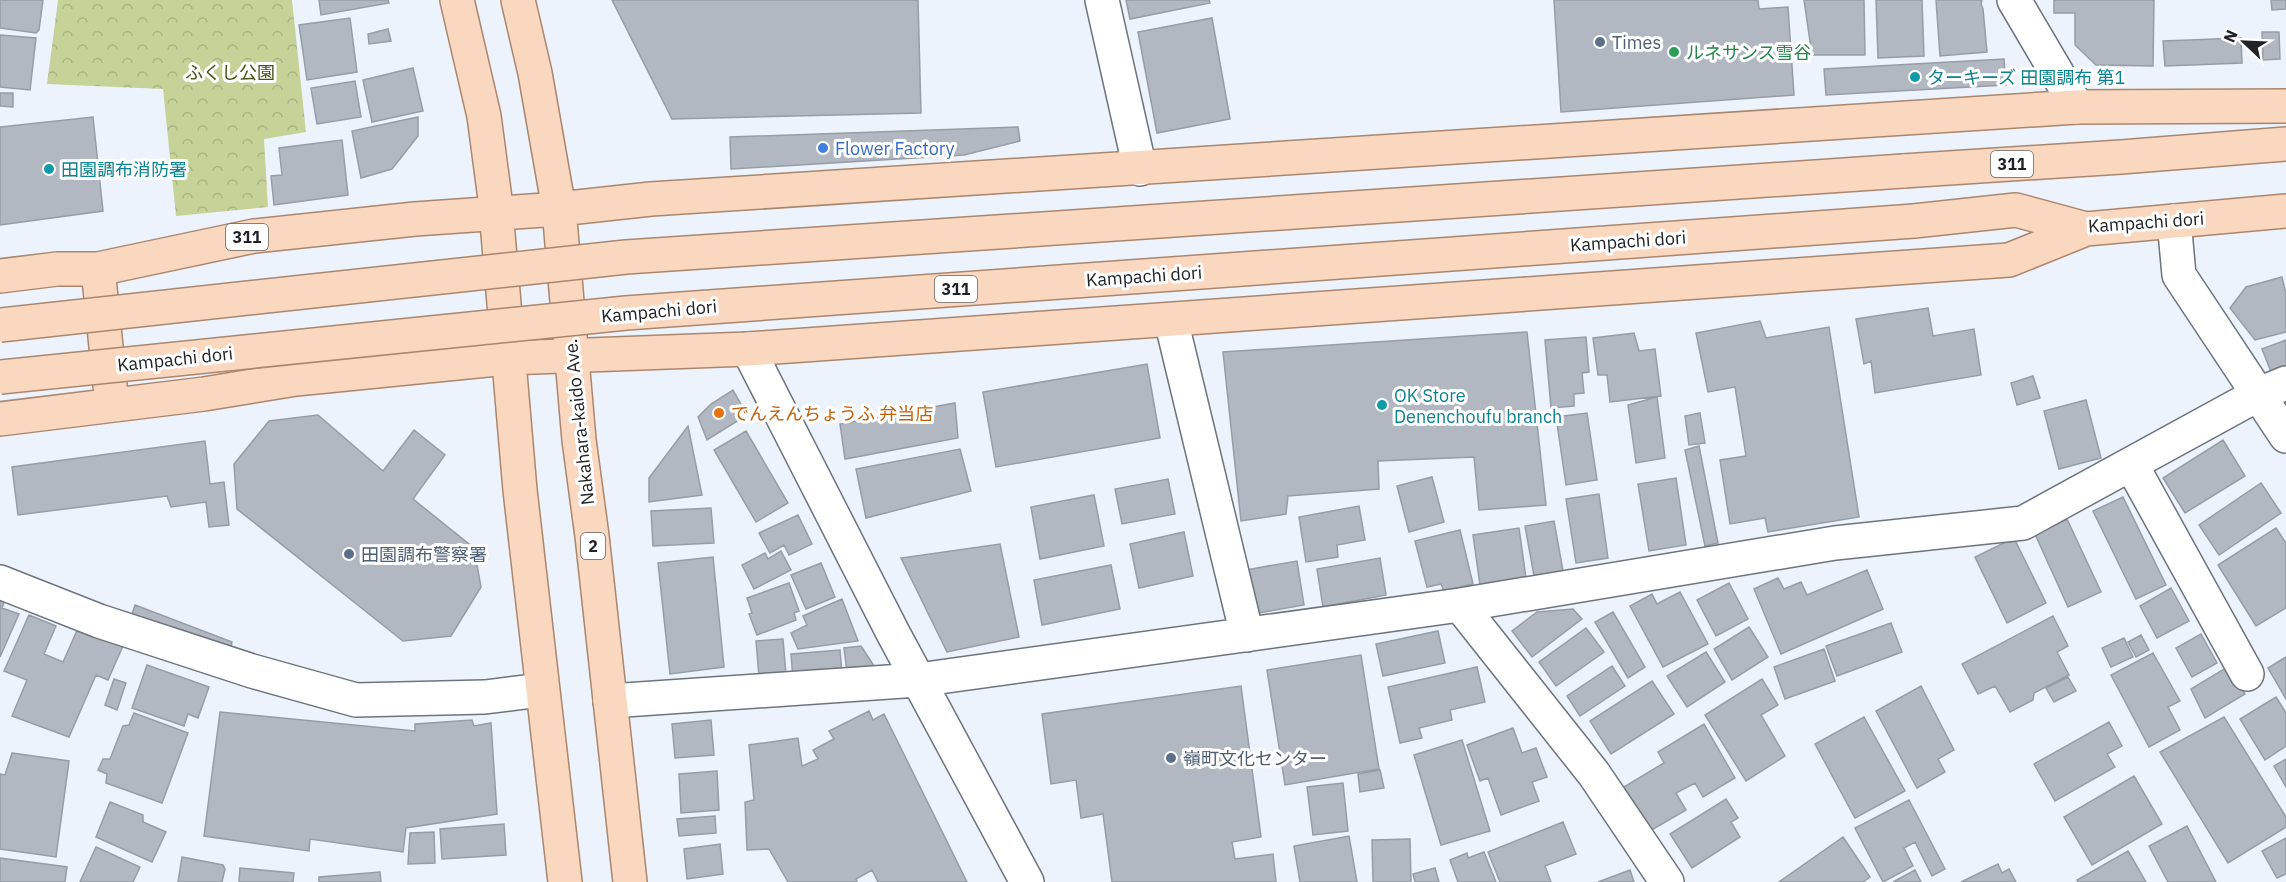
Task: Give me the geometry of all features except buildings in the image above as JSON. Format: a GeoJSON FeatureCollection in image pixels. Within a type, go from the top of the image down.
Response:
{"type":"FeatureCollection","features":[{"type":"Feature","properties":{"kind":"main road"},"geometry":{"type":"LineString","coordinates":[[456,0],[484,116],[496,213],[507,358],[541,690],[565,882]]}},
{"type":"Feature","properties":{"kind":"main road","name":"Nakahara-kaido Ave."},"geometry":{"type":"LineString","coordinates":[[518,0],[537,83],[559,209],[579,440],[630,882]]}},
{"type":"Feature","properties":{"kind":"main road","name":"311"},"geometry":{"type":"LineString","coordinates":[[0,276],[57,269],[98,269],[245,237],[415,219],[651,200],[2077,107],[2286,106]]}},
{"type":"Feature","properties":{"kind":"main road","name":"311"},"geometry":{"type":"LineString","coordinates":[[0,325],[626,257],[2286,144]]}},
{"type":"Feature","properties":{"kind":"main road","name":"Kampachi dori"},"geometry":{"type":"LineString","coordinates":[[0,377],[626,313],[1914,221],[2016,210],[2086,229],[2286,211]]}},
{"type":"Feature","properties":{"kind":"main road"},"geometry":{"type":"LineString","coordinates":[[0,419],[204,394],[296,379],[507,358],[748,349],[2008,260],[2086,229]]}},
{"type":"Feature","properties":{"kind":"main road"},"geometry":{"type":"LineString","coordinates":[[98,269],[112,405]]}},
{"type":"Feature","properties":{"kind":"street"},"geometry":{"type":"LineString","coordinates":[[1102,0],[1140,169]]}},
{"type":"Feature","properties":{"kind":"street"},"geometry":{"type":"LineString","coordinates":[[2014,0],[2077,107]]}},
{"type":"Feature","properties":{"kind":"street"},"geometry":{"type":"LineString","coordinates":[[2174,221],[2179,275],[2272,389],[2286,436]]}},
{"type":"Feature","properties":{"kind":"street"},"geometry":{"type":"LineString","coordinates":[[1171,320],[1247,635]]}},
{"type":"Feature","properties":{"kind":"street"},"geometry":{"type":"LineString","coordinates":[[748,349],[918,680],[1027,882]]}},
{"type":"Feature","properties":{"kind":"street"},"geometry":{"type":"LineString","coordinates":[[610,700],[918,680],[1460,605],[1834,543],[2023,524],[2272,389]]}},
{"type":"Feature","properties":{"kind":"street"},"geometry":{"type":"LineString","coordinates":[[2131,464],[2247,674]]}},
{"type":"Feature","properties":{"kind":"street"},"geometry":{"type":"LineString","coordinates":[[0,582],[99,621],[252,671],[356,700],[484,698],[541,690]]}},
{"type":"Feature","properties":{"kind":"street"},"geometry":{"type":"LineString","coordinates":[[1460,605],[1594,774],[1667,882]]}},
{"type":"Feature","properties":{"kind":"green space","name":"ふくし公園"},"geometry":{"type":"Polygon","coordinates":[[[58,0],[292,0],[306,132],[264,139],[268,207],[176,216],[163,89],[47,84],[58,0]]]}},
{"type":"Feature","properties":{"kind":"place","name":"Times"},"geometry":{"type":"Point","coordinates":[1600,42]}},
{"type":"Feature","properties":{"kind":"place","name":"ルネサンス雪谷"},"geometry":{"type":"Point","coordinates":[1674,52]}},
{"type":"Feature","properties":{"kind":"place","name":"ターキーズ 田園調布 第1"},"geometry":{"type":"Point","coordinates":[1915,77]}},
{"type":"Feature","properties":{"kind":"place","name":"Flower Factory"},"geometry":{"type":"Point","coordinates":[823,148]}},
{"type":"Feature","properties":{"kind":"place","name":"田園調布消防署"},"geometry":{"type":"Point","coordinates":[49,169]}},
{"type":"Feature","properties":{"kind":"place","name":"OK Store Denenchoufu branch"},"geometry":{"type":"Point","coordinates":[1382,405]}},
{"type":"Feature","properties":{"kind":"place","name":"でんえんちょうふ 弁当店"},"geometry":{"type":"Point","coordinates":[719,413]}},
{"type":"Feature","properties":{"kind":"place","name":"田園調布警察署"},"geometry":{"type":"Point","coordinates":[349,554]}},
{"type":"Feature","properties":{"kind":"place","name":"嶺町文化センター"},"geometry":{"type":"Point","coordinates":[1171,758]}}]}
